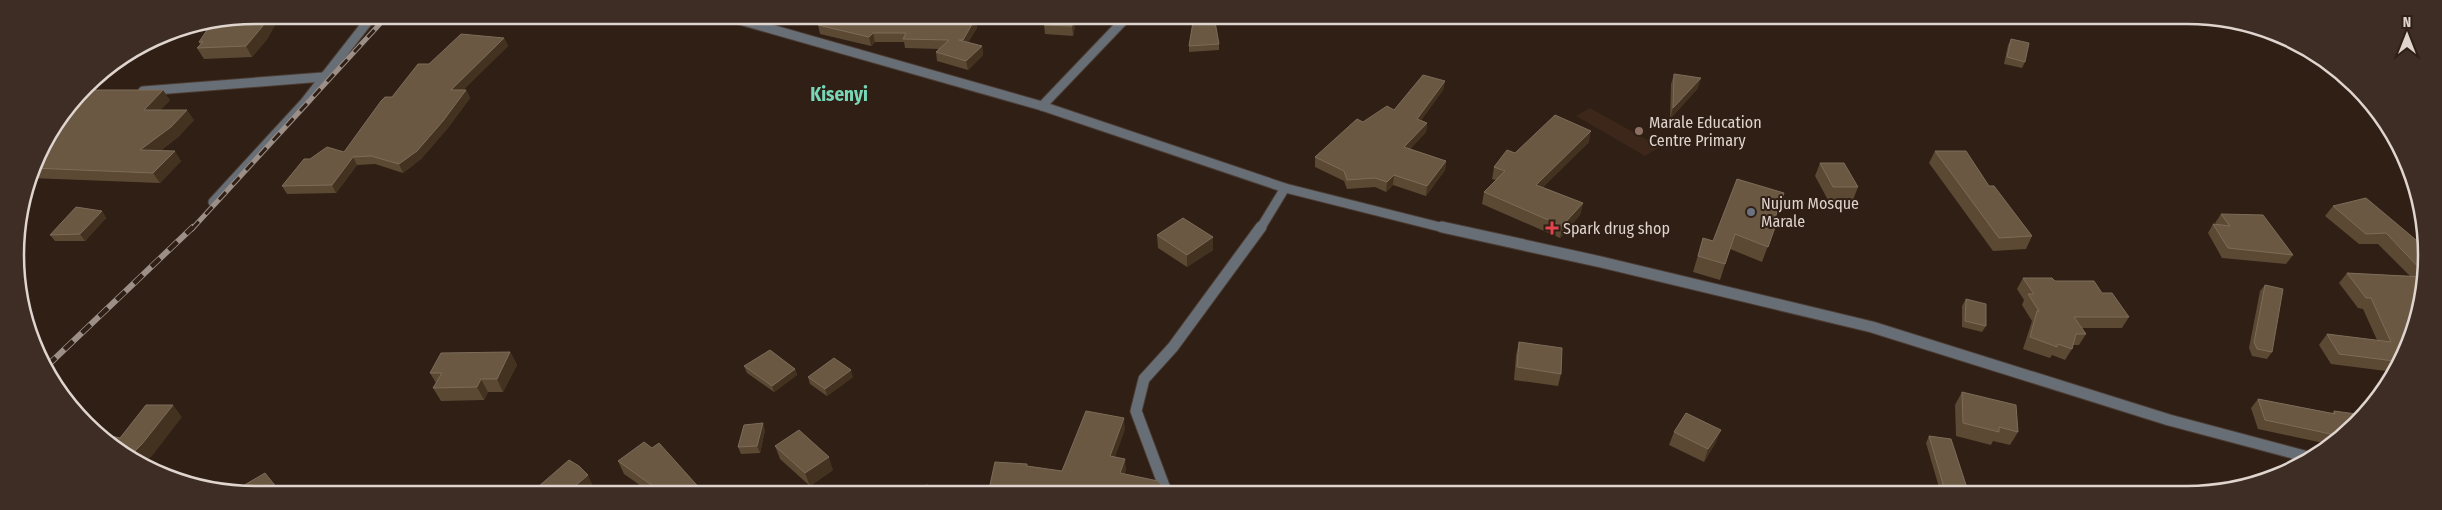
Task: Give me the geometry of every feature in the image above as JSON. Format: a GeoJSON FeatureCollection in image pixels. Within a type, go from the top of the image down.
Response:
{"type":"FeatureCollection","features":[{"type":"Feature","properties":{"kind":"street"},"geometry":{"type":"LineString","coordinates":[[213,202],[305,102],[366,24]]}},
{"type":"Feature","properties":{"kind":"street"},"geometry":{"type":"LineString","coordinates":[[752,24],[899,64],[1042,106],[1285,188],[1436,226],[1601,262],[1872,327],[2170,420],[2302,455]]}},
{"type":"Feature","properties":{"kind":"street"},"geometry":{"type":"LineString","coordinates":[[1042,106],[1120,24]]}},
{"type":"Feature","properties":{"kind":"street"},"geometry":{"type":"LineString","coordinates":[[129,91],[324,77]]}},
{"type":"Feature","properties":{"kind":"street"},"geometry":{"type":"LineString","coordinates":[[1164,486],[1136,411],[1144,379],[1173,347],[1256,235],[1285,188]]}},
{"type":"Feature","properties":{"kind":"shaded area"},"geometry":{"type":"Polygon","coordinates":[[[1590,108],[1660,147],[1645,156],[1576,116],[1590,108]]]}},
{"type":"Feature","properties":{"kind":"building"},"geometry":{"type":"Polygon","coordinates":[[[240,24],[264,24],[246,46],[197,48],[203,42],[199,42],[208,29],[240,24]]]}},
{"type":"Feature","properties":{"kind":"building"},"geometry":{"type":"Polygon","coordinates":[[[972,24],[963,40],[959,40],[982,46],[966,61],[936,52],[949,40],[903,39],[906,33],[873,33],[869,37],[818,25],[972,24]]]}},
{"type":"Feature","properties":{"kind":"building"},"geometry":{"type":"Polygon","coordinates":[[[1044,24],[1072,24],[1072,26],[1044,24]]]}},
{"type":"Feature","properties":{"kind":"building"},"geometry":{"type":"Polygon","coordinates":[[[1193,24],[1215,24],[1219,44],[1189,46],[1193,24]]]}},
{"type":"Feature","properties":{"kind":"building"},"geometry":{"type":"Polygon","coordinates":[[[461,34],[504,38],[451,90],[466,90],[417,151],[399,164],[371,156],[353,157],[332,185],[282,186],[304,159],[310,159],[327,147],[344,152],[381,101],[385,97],[392,97],[418,64],[429,64],[461,34]]]}},
{"type":"Feature","properties":{"kind":"building"},"geometry":{"type":"Polygon","coordinates":[[[2011,39],[2029,43],[2025,62],[2007,57],[2011,39]]]}},
{"type":"Feature","properties":{"kind":"building"},"geometry":{"type":"Polygon","coordinates":[[[1674,74],[1701,78],[1673,108],[1674,74]]]}},
{"type":"Feature","properties":{"kind":"building"},"geometry":{"type":"Polygon","coordinates":[[[1423,75],[1445,81],[1417,119],[1427,123],[1404,147],[1446,161],[1427,186],[1394,175],[1387,182],[1375,178],[1347,180],[1344,171],[1315,157],[1357,119],[1363,122],[1387,106],[1394,110],[1423,75]]]}},
{"type":"Feature","properties":{"kind":"building"},"geometry":{"type":"Polygon","coordinates":[[[92,90],[163,90],[144,110],[187,110],[171,127],[140,150],[175,151],[153,173],[41,168],[55,139],[72,114],[92,90]]]}},
{"type":"Feature","properties":{"kind":"building"},"geometry":{"type":"Polygon","coordinates":[[[1555,115],[1591,131],[1536,185],[1583,203],[1562,226],[1484,192],[1505,171],[1494,167],[1507,150],[1515,153],[1555,115]]]}},
{"type":"Feature","properties":{"kind":"building"},"geometry":{"type":"Polygon","coordinates":[[[1935,151],[1966,151],[1989,186],[1994,186],[2032,236],[1999,238],[1935,151]]]}},
{"type":"Feature","properties":{"kind":"building"},"geometry":{"type":"Polygon","coordinates":[[[1820,163],[1844,163],[1858,187],[1833,187],[1820,163]]]}},
{"type":"Feature","properties":{"kind":"building"},"geometry":{"type":"Polygon","coordinates":[[[1737,179],[1784,193],[1775,218],[1778,219],[1768,247],[1735,234],[1725,264],[1698,256],[1703,238],[1713,241],[1737,179]]]}},
{"type":"Feature","properties":{"kind":"building"},"geometry":{"type":"Polygon","coordinates":[[[2366,198],[2418,242],[2418,267],[2386,233],[2366,234],[2333,206],[2366,198]]]}},
{"type":"Feature","properties":{"kind":"building"},"geometry":{"type":"Polygon","coordinates":[[[76,207],[102,211],[80,234],[50,235],[76,207]]]}},
{"type":"Feature","properties":{"kind":"building"},"geometry":{"type":"Polygon","coordinates":[[[2221,214],[2263,215],[2293,255],[2228,248],[2213,224],[2230,226],[2221,214]]]}},
{"type":"Feature","properties":{"kind":"building"},"geometry":{"type":"Polygon","coordinates":[[[1183,218],[1213,237],[1187,255],[1157,235],[1183,218]]]}},
{"type":"Feature","properties":{"kind":"building"},"geometry":{"type":"Polygon","coordinates":[[[2347,273],[2417,277],[2414,300],[2406,329],[2392,361],[2339,354],[2327,334],[2391,342],[2371,298],[2366,298],[2347,273]]]}},
{"type":"Feature","properties":{"kind":"building"},"geometry":{"type":"Polygon","coordinates":[[[2023,278],[2052,278],[2055,281],[2094,281],[2102,293],[2112,293],[2129,317],[2074,317],[2086,334],[2076,334],[2072,349],[2058,344],[2057,347],[2030,337],[2037,311],[2039,311],[2028,294],[2034,294],[2023,278]]]}},
{"type":"Feature","properties":{"kind":"building"},"geometry":{"type":"Polygon","coordinates":[[[2265,285],[2283,289],[2272,352],[2257,349],[2254,342],[2265,285]]]}},
{"type":"Feature","properties":{"kind":"building"},"geometry":{"type":"Polygon","coordinates":[[[1966,299],[1986,304],[1986,326],[1965,321],[1966,299]]]}},
{"type":"Feature","properties":{"kind":"building"},"geometry":{"type":"Polygon","coordinates":[[[1519,342],[1562,348],[1561,374],[1517,367],[1519,342]]]}},
{"type":"Feature","properties":{"kind":"building"},"geometry":{"type":"Polygon","coordinates":[[[770,350],[795,369],[772,386],[744,366],[770,350]]]}},
{"type":"Feature","properties":{"kind":"building"},"geometry":{"type":"Polygon","coordinates":[[[510,352],[497,379],[481,379],[477,387],[433,388],[442,373],[430,373],[441,353],[510,352]]]}},
{"type":"Feature","properties":{"kind":"building"},"geometry":{"type":"Polygon","coordinates":[[[834,358],[851,370],[825,389],[808,377],[834,358]]]}},
{"type":"Feature","properties":{"kind":"building"},"geometry":{"type":"Polygon","coordinates":[[[1962,392],[2016,405],[2018,432],[1999,427],[1999,432],[1963,423],[1962,392]]]}},
{"type":"Feature","properties":{"kind":"building"},"geometry":{"type":"Polygon","coordinates":[[[2258,399],[2335,414],[2334,411],[2355,414],[2332,434],[2265,420],[2258,399]]]}},
{"type":"Feature","properties":{"kind":"building"},"geometry":{"type":"Polygon","coordinates":[[[146,405],[173,405],[134,452],[112,436],[120,438],[146,405]]]}},
{"type":"Feature","properties":{"kind":"building"},"geometry":{"type":"Polygon","coordinates":[[[1086,411],[1124,418],[1110,456],[1125,459],[1120,473],[1158,481],[1162,486],[990,486],[995,462],[1027,464],[1027,466],[1062,471],[1086,411]]]}},
{"type":"Feature","properties":{"kind":"building"},"geometry":{"type":"Polygon","coordinates":[[[1686,413],[1721,430],[1708,449],[1674,432],[1686,413]]]}},
{"type":"Feature","properties":{"kind":"building"},"geometry":{"type":"Polygon","coordinates":[[[763,423],[757,446],[738,447],[744,425],[763,423]]]}},
{"type":"Feature","properties":{"kind":"building"},"geometry":{"type":"Polygon","coordinates":[[[799,430],[829,457],[805,473],[775,446],[799,430]]]}},
{"type":"Feature","properties":{"kind":"building"},"geometry":{"type":"Polygon","coordinates":[[[1929,436],[1951,439],[1966,486],[1944,486],[1929,436]]]}},
{"type":"Feature","properties":{"kind":"building"},"geometry":{"type":"Polygon","coordinates":[[[644,442],[652,448],[659,443],[698,486],[653,486],[618,461],[644,442]]]}},
{"type":"Feature","properties":{"kind":"building"},"geometry":{"type":"Polygon","coordinates":[[[569,460],[588,475],[575,486],[539,486],[569,460]]]}},
{"type":"Feature","properties":{"kind":"building"},"geometry":{"type":"Polygon","coordinates":[[[265,473],[275,486],[255,486],[243,486],[265,473]]]}},
{"type":"Feature","properties":{"kind":"railway"},"geometry":{"type":"LineString","coordinates":[[192,229],[380,24]]}},
{"type":"Feature","properties":{"kind":"railway"},"geometry":{"type":"LineString","coordinates":[[51,362],[193,227]]}},
{"type":"Feature","properties":{"kind":"place","name":"Marale Education Centre Primary"},"geometry":{"type":"Point","coordinates":[1639,131]}},
{"type":"Feature","properties":{"kind":"place","name":"Nujum Mosque Marale"},"geometry":{"type":"Point","coordinates":[1751,212]}},
{"type":"Feature","properties":{"kind":"place","name":"Spark drug shop"},"geometry":{"type":"Point","coordinates":[1552,228]}},
{"type":"Feature","properties":{"kind":"district","name":"Kisenyi"},"geometry":{"type":"Point","coordinates":[839,94]}}]}
